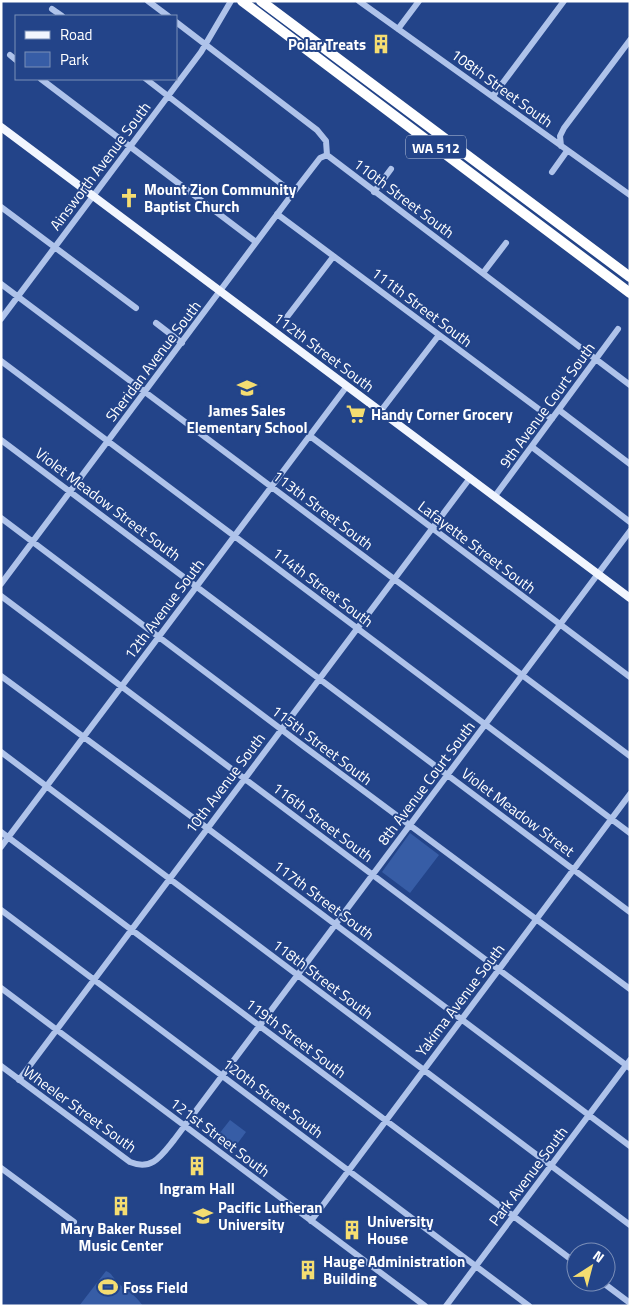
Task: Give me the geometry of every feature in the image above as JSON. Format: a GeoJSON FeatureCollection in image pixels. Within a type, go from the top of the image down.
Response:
{"type":"FeatureCollection","features":[{"type":"Feature","properties":{"kind":"highway","name":"WA 512"},"geometry":{"type":"LineString","coordinates":[[242,1],[630,293]]}},
{"type":"Feature","properties":{"kind":"highway","name":"WA 512"},"geometry":{"type":"LineString","coordinates":[[261,1],[630,277]]}},
{"type":"Feature","properties":{"kind":"main road","name":"112th Street South"},"geometry":{"type":"LineString","coordinates":[[1,127],[630,598]]}},
{"type":"Feature","properties":{"kind":"street"},"geometry":{"type":"LineString","coordinates":[[148,1],[167,15]]}},
{"type":"Feature","properties":{"kind":"street","name":"Ainsworth Avenue South"},"geometry":{"type":"LineString","coordinates":[[1,319],[169,96],[206,44],[231,1]]}},
{"type":"Feature","properties":{"kind":"street","name":"108th Street South"},"geometry":{"type":"LineString","coordinates":[[359,1],[567,151],[629,193]]}},
{"type":"Feature","properties":{"kind":"street"},"geometry":{"type":"LineString","coordinates":[[398,29],[419,1]]}},
{"type":"Feature","properties":{"kind":"street"},"geometry":{"type":"LineString","coordinates":[[493,96],[564,1]]}},
{"type":"Feature","properties":{"kind":"street"},"geometry":{"type":"LineString","coordinates":[[52,9],[61,15]]}},
{"type":"Feature","properties":{"kind":"street"},"geometry":{"type":"LineString","coordinates":[[178,23],[317,130],[326,141],[327,155]]}},
{"type":"Feature","properties":{"kind":"street"},"geometry":{"type":"LineString","coordinates":[[560,146],[560,136],[564,128],[630,40]]}},
{"type":"Feature","properties":{"kind":"street"},"geometry":{"type":"LineString","coordinates":[[10,55],[15,59]]}},
{"type":"Feature","properties":{"kind":"street"},"geometry":{"type":"LineString","coordinates":[[42,80],[256,242]]}},
{"type":"Feature","properties":{"kind":"street"},"geometry":{"type":"LineString","coordinates":[[147,80],[293,193]]}},
{"type":"Feature","properties":{"kind":"street"},"geometry":{"type":"LineString","coordinates":[[552,172],[567,151]]}},
{"type":"Feature","properties":{"kind":"street","name":"110th Street South"},"geometry":{"type":"LineString","coordinates":[[327,155],[630,384]]}},
{"type":"Feature","properties":{"kind":"street","name":"Sheridan Avenue South"},"geometry":{"type":"LineString","coordinates":[[1,584],[277,214],[320,158],[327,155]]}},
{"type":"Feature","properties":{"kind":"street"},"geometry":{"type":"LineString","coordinates":[[374,192],[392,169]]}},
{"type":"Feature","properties":{"kind":"street"},"geometry":{"type":"LineString","coordinates":[[1,206],[136,308]]}},
{"type":"Feature","properties":{"kind":"street","name":"111th Street South"},"geometry":{"type":"LineString","coordinates":[[277,214],[333,258],[552,420]]}},
{"type":"Feature","properties":{"kind":"street"},"geometry":{"type":"LineString","coordinates":[[483,273],[506,242]]}},
{"type":"Feature","properties":{"kind":"street"},"geometry":{"type":"LineString","coordinates":[[287,317],[333,258]]}},
{"type":"Feature","properties":{"kind":"street","name":"113th Street South"},"geometry":{"type":"LineString","coordinates":[[1,284],[630,756]]}},
{"type":"Feature","properties":{"kind":"street"},"geometry":{"type":"LineString","coordinates":[[156,323],[182,343]]}},
{"type":"Feature","properties":{"kind":"street","name":"9th Avenue Court South"},"geometry":{"type":"LineString","coordinates":[[495,496],[618,329]]}},
{"type":"Feature","properties":{"kind":"street"},"geometry":{"type":"LineString","coordinates":[[380,412],[438,335]]}},
{"type":"Feature","properties":{"kind":"street","name":"114th Street South"},"geometry":{"type":"LineString","coordinates":[[1,361],[630,833]]}},
{"type":"Feature","properties":{"kind":"street","name":"12th Avenue South"},"geometry":{"type":"LineString","coordinates":[[1,848],[347,386]]}},
{"type":"Feature","properties":{"kind":"street"},"geometry":{"type":"LineString","coordinates":[[559,410],[630,464]]}},
{"type":"Feature","properties":{"kind":"street","name":"Lafayette Street South"},"geometry":{"type":"LineString","coordinates":[[310,436],[630,677]]}},
{"type":"Feature","properties":{"kind":"street","name":"Violet Meadow Street South"},"geometry":{"type":"LineString","coordinates":[[1,440],[319,679]]}},
{"type":"Feature","properties":{"kind":"street"},"geometry":{"type":"LineString","coordinates":[[532,447],[630,522]]}},
{"type":"Feature","properties":{"kind":"street","name":"10th Avenue South"},"geometry":{"type":"LineString","coordinates":[[19,1080],[470,478]]}},
{"type":"Feature","properties":{"kind":"street","name":"115th Street South"},"geometry":{"type":"LineString","coordinates":[[1,518],[281,730],[630,989]]}},
{"type":"Feature","properties":{"kind":"street","name":"8th Avenue Court South"},"geometry":{"type":"LineString","coordinates":[[147,1165],[159,1158],[185,1126],[630,531]]}},
{"type":"Feature","properties":{"kind":"street","name":"116th Street South"},"geometry":{"type":"LineString","coordinates":[[1,596],[372,875],[628,1064]]}},
{"type":"Feature","properties":{"kind":"street","name":"117th Street South"},"geometry":{"type":"LineString","coordinates":[[1,676],[84,736],[630,1146]]}},
{"type":"Feature","properties":{"kind":"street","name":"Violet Meadow Street"},"geometry":{"type":"LineString","coordinates":[[319,679],[630,912]]}},
{"type":"Feature","properties":{"kind":"street","name":"118th Street South"},"geometry":{"type":"LineString","coordinates":[[1,752],[630,1225]]}},
{"type":"Feature","properties":{"kind":"street","name":"Yakima Avenue South"},"geometry":{"type":"LineString","coordinates":[[311,1221],[630,794]]}},
{"type":"Feature","properties":{"kind":"street","name":"119th Street South"},"geometry":{"type":"LineString","coordinates":[[1,832],[566,1256]]}},
{"type":"Feature","properties":{"kind":"street","name":"120th Street South"},"geometry":{"type":"LineString","coordinates":[[1,910],[529,1306]]}},
{"type":"Feature","properties":{"kind":"street","name":"121st Street South"},"geometry":{"type":"LineString","coordinates":[[1,988],[425,1306]]}},
{"type":"Feature","properties":{"kind":"street","name":"Park Avenue South"},"geometry":{"type":"LineString","coordinates":[[446,1306],[628,1064]]}},
{"type":"Feature","properties":{"kind":"street","name":"Wheeler Street South"},"geometry":{"type":"LineString","coordinates":[[1,1066],[130,1162],[138,1165],[147,1165]]}},
{"type":"Feature","properties":{"kind":"street"},"geometry":{"type":"LineString","coordinates":[[1,1168],[74,1222]]}},
{"type":"Feature","properties":{"kind":"street"},"geometry":{"type":"LineString","coordinates":[[615,1292],[630,1303]]}},
{"type":"Feature","properties":{"kind":"green space"},"geometry":{"type":"Polygon","coordinates":[[[410,833],[439,855],[410,893],[382,872],[410,833]]]}},
{"type":"Feature","properties":{"kind":"green space"},"geometry":{"type":"Polygon","coordinates":[[[230,1120],[246,1132],[232,1151],[215,1139],[230,1120]]]}},
{"type":"Feature","properties":{"kind":"green space","name":"Foss Field"},"geometry":{"type":"Polygon","coordinates":[[[106,1271],[134,1295],[143,1306],[79,1306],[106,1271]]]}},
{"type":"Feature","properties":{"kind":"place","name":"Polar Treats"},"geometry":{"type":"Point","coordinates":[381,44]}},
{"type":"Feature","properties":{"kind":"place","name":"Mount Zion Community Baptist Church"},"geometry":{"type":"Point","coordinates":[129,198]}},
{"type":"Feature","properties":{"kind":"place","name":"James Sales Elementary School"},"geometry":{"type":"Point","coordinates":[247,388]}},
{"type":"Feature","properties":{"kind":"place","name":"Handy Corner Grocery"},"geometry":{"type":"Point","coordinates":[356,414]}},
{"type":"Feature","properties":{"kind":"place","name":"Ingram Hall"},"geometry":{"type":"Point","coordinates":[197,1166]}},
{"type":"Feature","properties":{"kind":"place","name":"Mary Baker Russel Music Center"},"geometry":{"type":"Point","coordinates":[121,1206]}},
{"type":"Feature","properties":{"kind":"place","name":"Pacific Lutheran University"},"geometry":{"type":"Point","coordinates":[203,1216]}},
{"type":"Feature","properties":{"kind":"place","name":"University House"},"geometry":{"type":"Point","coordinates":[352,1230]}},
{"type":"Feature","properties":{"kind":"place","name":"Hauge Administration Building"},"geometry":{"type":"Point","coordinates":[308,1270]}},
{"type":"Feature","properties":{"kind":"place","name":"Foss Field"},"geometry":{"type":"Point","coordinates":[108,1287]}}]}
